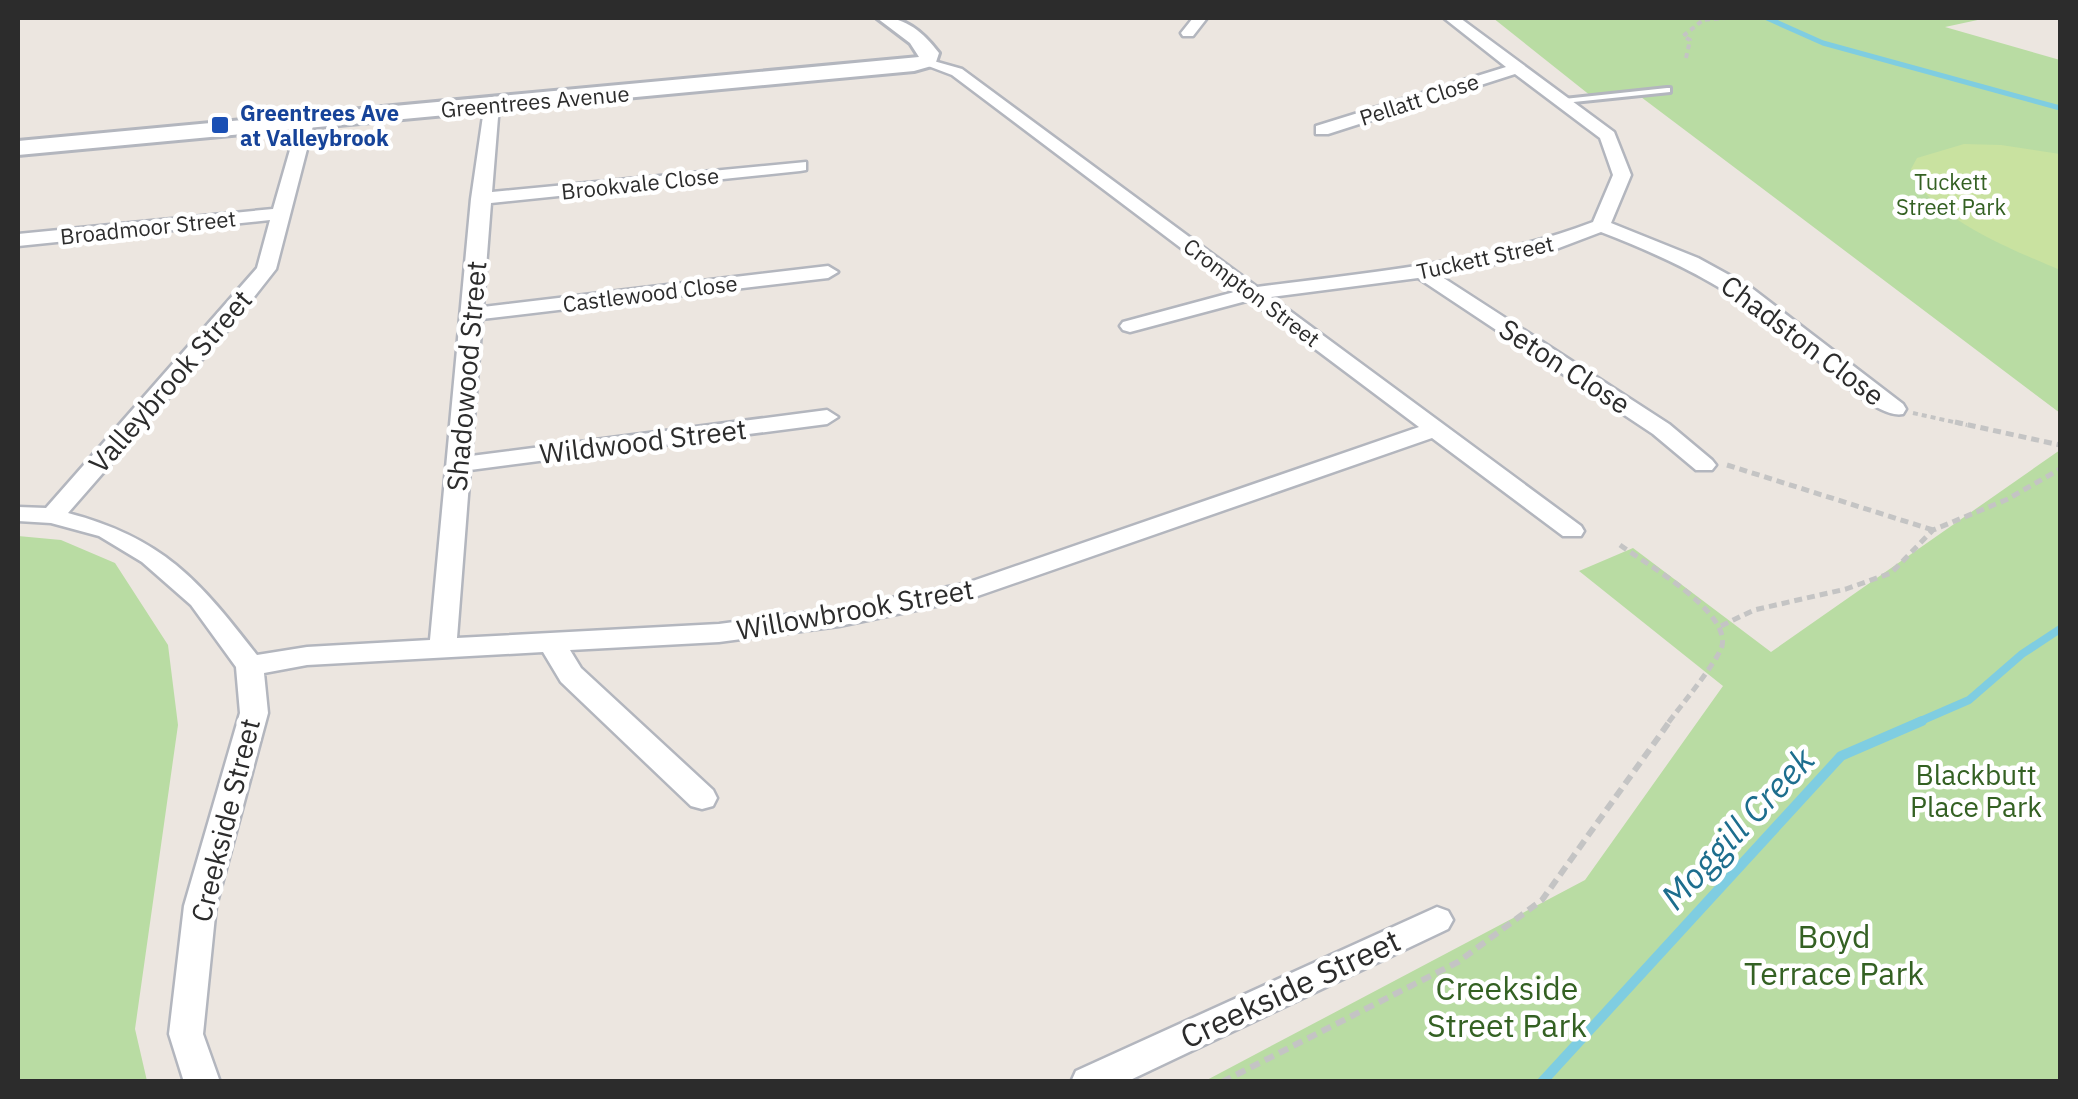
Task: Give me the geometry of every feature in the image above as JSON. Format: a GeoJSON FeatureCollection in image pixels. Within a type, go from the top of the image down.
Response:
{"type":"FeatureCollection","features":[{"type":"Feature","properties":{"kind":"street"},"geometry":{"type":"LineString","coordinates":[[886,18],[916,39],[929,53],[928,61]]}},
{"type":"Feature","properties":{"kind":"street"},"geometry":{"type":"LineString","coordinates":[[1188,34],[1200,18]]}},
{"type":"Feature","properties":{"kind":"street"},"geometry":{"type":"LineString","coordinates":[[1451,18],[1608,136],[1622,175],[1601,225]]}},
{"type":"Feature","properties":{"kind":"street","name":"Greentrees Avenue"},"geometry":{"type":"LineString","coordinates":[[18,148],[490,106],[928,61]]}},
{"type":"Feature","properties":{"kind":"street","name":"Crompton Street"},"geometry":{"type":"LineString","coordinates":[[928,61],[957,72],[1572,531]]}},
{"type":"Feature","properties":{"kind":"street","name":"Pellatt Close"},"geometry":{"type":"LineString","coordinates":[[1322,130],[1517,68]]}},
{"type":"Feature","properties":{"kind":"street","name":"Shadowood Street"},"geometry":{"type":"LineString","coordinates":[[443,647],[490,106]]}},
{"type":"Feature","properties":{"kind":"street","name":"Valleybrook Street"},"geometry":{"type":"LineString","coordinates":[[52,516],[225,321],[266,269],[306,122]]}},
{"type":"Feature","properties":{"kind":"street","name":"Brookvale Close"},"geometry":{"type":"LineString","coordinates":[[480,200],[800,166]]}},
{"type":"Feature","properties":{"kind":"street","name":"Broadmoor Street"},"geometry":{"type":"LineString","coordinates":[[18,240],[278,214]]}},
{"type":"Feature","properties":{"kind":"street","name":"Tuckett Street"},"geometry":{"type":"LineString","coordinates":[[1130,326],[1255,294],[1422,272],[1536,250],[1601,225]]}},
{"type":"Feature","properties":{"kind":"street","name":"Chadston Close"},"geometry":{"type":"LineString","coordinates":[[1601,225],[1700,265],[1745,292],[1860,388],[1895,409]]}},
{"type":"Feature","properties":{"kind":"street","name":"Castlewood Close"},"geometry":{"type":"LineString","coordinates":[[472,314],[828,272]]}},
{"type":"Feature","properties":{"kind":"street","name":"Seton Close"},"geometry":{"type":"LineString","coordinates":[[1422,272],[1661,429],[1704,464]]}},
{"type":"Feature","properties":{"kind":"street","name":"Wildwood Street"},"geometry":{"type":"LineString","coordinates":[[458,465],[827,417]]}},
{"type":"Feature","properties":{"kind":"street","name":"Willowbrook Street"},"geometry":{"type":"LineString","coordinates":[[250,666],[307,656],[719,633],[839,617],[969,591],[1436,429]]}},
{"type":"Feature","properties":{"kind":"street"},"geometry":{"type":"LineString","coordinates":[[18,514],[52,516],[108,531],[151,556],[200,599],[250,666]]}},
{"type":"Feature","properties":{"kind":"street"},"geometry":{"type":"LineString","coordinates":[[551,642],[572,675],[702,798]]}},
{"type":"Feature","properties":{"kind":"street","name":"Creekside Street"},"geometry":{"type":"LineString","coordinates":[[202,1082],[186,1034],[200,906],[254,713],[250,666]]}},
{"type":"Feature","properties":{"kind":"street","name":"Creekside Street"},"geometry":{"type":"LineString","coordinates":[[1088,1082],[1438,920]]}},
{"type":"Feature","properties":{"kind":"lane"},"geometry":{"type":"LineString","coordinates":[[1564,101],[1667,90]]}},
{"type":"Feature","properties":{"kind":"path"},"geometry":{"type":"LineString","coordinates":[[1686,58],[1690,40],[1683,36],[1703,20],[1726,18]]}},
{"type":"Feature","properties":{"kind":"path"},"geometry":{"type":"LineString","coordinates":[[1895,409],[2060,445]]}},
{"type":"Feature","properties":{"kind":"path"},"geometry":{"type":"LineString","coordinates":[[1704,464],[1729,465],[1933,530]]}},
{"type":"Feature","properties":{"kind":"path"},"geometry":{"type":"LineString","coordinates":[[1721,626],[1754,610],[1846,590],[1891,573],[1933,530],[2008,499],[2060,469]]}},
{"type":"Feature","properties":{"kind":"path"},"geometry":{"type":"LineString","coordinates":[[1222,1082],[1458,962],[1542,900],[1722,647],[1721,626],[1707,608],[1620,545]]}},
{"type":"Feature","properties":{"kind":"green space","name":"Tuckett Street Park"},"geometry":{"type":"Polygon","coordinates":[[[1493,18],[1987,18],[1945,27],[2060,60],[2060,413],[1641,97],[1596,100],[1493,18]]]}},
{"type":"Feature","properties":{"kind":"green space"},"geometry":{"type":"Polygon","coordinates":[[[1964,144],[2060,154],[2060,270],[1953,217],[1920,186],[1911,169],[1917,158],[1964,144]]]}},
{"type":"Feature","properties":{"kind":"green space"},"geometry":{"type":"Polygon","coordinates":[[[2060,450],[2060,1081],[1205,1081],[1585,880],[1723,686],[1579,571],[1633,548],[1771,652],[2060,450]]]}},
{"type":"Feature","properties":{"kind":"green space"},"geometry":{"type":"Polygon","coordinates":[[[18,536],[61,540],[115,563],[168,645],[178,725],[135,1029],[147,1081],[18,1081],[18,536]]]}},
{"type":"Feature","properties":{"kind":"waterway","name":"Moggill Creek"},"geometry":{"type":"LineString","coordinates":[[1767,18],[1823,43],[2060,108]]}},
{"type":"Feature","properties":{"kind":"waterway","name":"Moggill Creek"},"geometry":{"type":"LineString","coordinates":[[1916,723],[1969,700],[2022,654],[2060,629]]}},
{"type":"Feature","properties":{"kind":"waterway","name":"Moggill Creek"},"geometry":{"type":"LineString","coordinates":[[1542,1082],[1841,756],[1922,721]]}},
{"type":"Feature","properties":{"kind":"place","name":"Greentrees Ave at Valleybrook"},"geometry":{"type":"Point","coordinates":[220,125]}},
{"type":"Feature","properties":{"kind":"park label","name":"Blackbutt Place Park"},"geometry":{"type":"Point","coordinates":[1976,790]}},
{"type":"Feature","properties":{"kind":"park label","name":"Boyd Terrace Park"},"geometry":{"type":"Point","coordinates":[1834,954]}},
{"type":"Feature","properties":{"kind":"park label","name":"Creekside Street Park"},"geometry":{"type":"Point","coordinates":[1507,1006]}}]}
